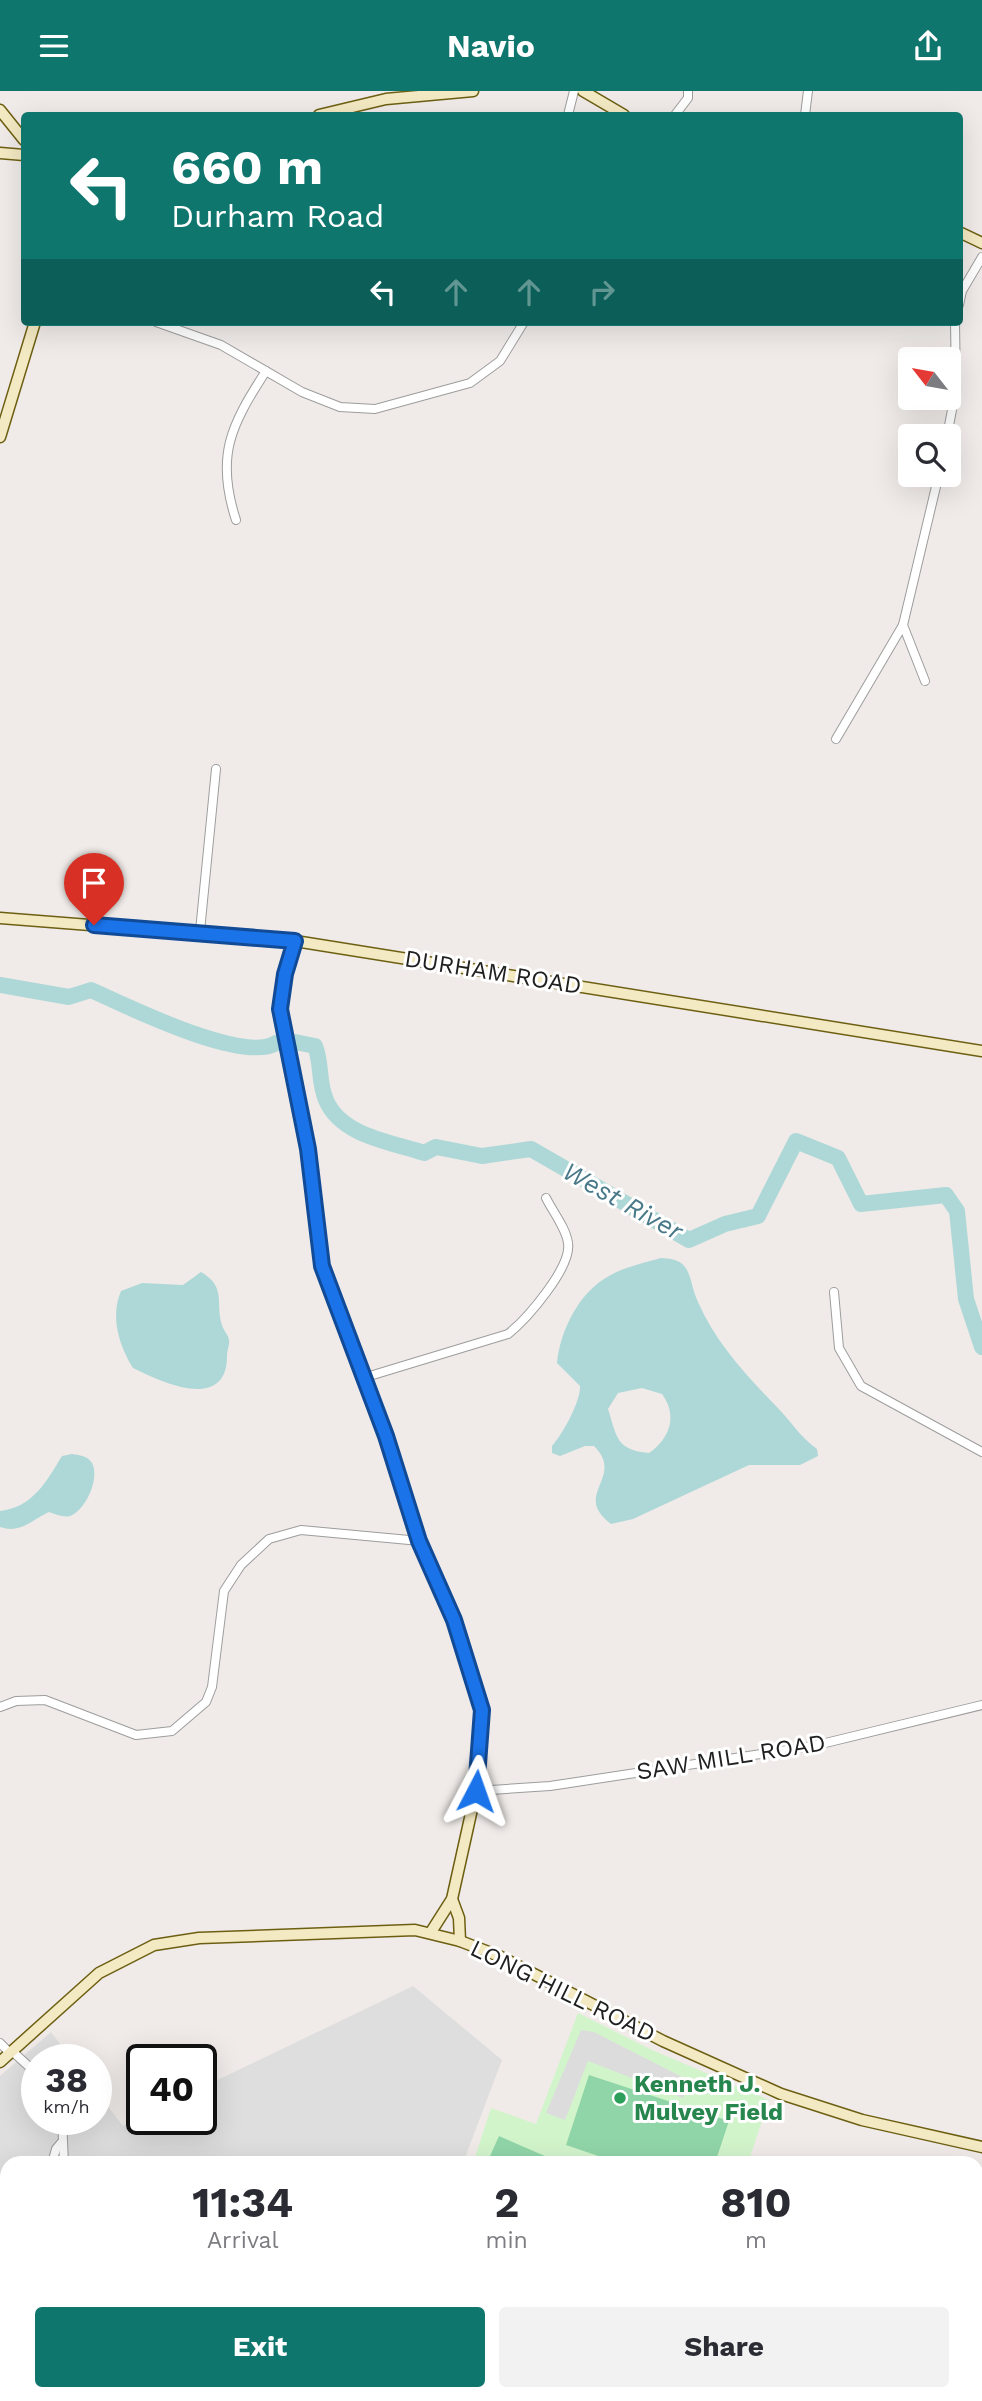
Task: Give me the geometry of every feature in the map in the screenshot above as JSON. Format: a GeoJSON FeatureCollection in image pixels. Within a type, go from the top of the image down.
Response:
{"type":"FeatureCollection","features":[{"type":"Feature","properties":{"kind":"street"},"geometry":{"type":"LineString","coordinates":[[332,112],[386,99],[473,91]]}},
{"type":"Feature","properties":{"kind":"street"},"geometry":{"type":"LineString","coordinates":[[569,112],[575,91]]}},
{"type":"Feature","properties":{"kind":"street"},"geometry":{"type":"LineString","coordinates":[[583,91],[620,112]]}},
{"type":"Feature","properties":{"kind":"street"},"geometry":{"type":"LineString","coordinates":[[678,112],[688,98],[688,91]]}},
{"type":"Feature","properties":{"kind":"street"},"geometry":{"type":"LineString","coordinates":[[805,112],[808,91]]}},
{"type":"Feature","properties":{"kind":"street"},"geometry":{"type":"LineString","coordinates":[[0,110],[21,136]]}},
{"type":"Feature","properties":{"kind":"street"},"geometry":{"type":"LineString","coordinates":[[0,153],[21,155]]}},
{"type":"Feature","properties":{"kind":"street"},"geometry":{"type":"LineString","coordinates":[[963,234],[982,243]]}},
{"type":"Feature","properties":{"kind":"street"},"geometry":{"type":"LineString","coordinates":[[963,290],[982,257]]}},
{"type":"Feature","properties":{"kind":"street"},"geometry":{"type":"LineString","coordinates":[[0,437],[34,326]]}},
{"type":"Feature","properties":{"kind":"street"},"geometry":{"type":"LineString","coordinates":[[167,326],[221,345],[302,392],[340,407],[375,409],[470,383],[500,361],[522,326]]}},
{"type":"Feature","properties":{"kind":"street"},"geometry":{"type":"LineString","coordinates":[[949,424],[956,389],[955,326]]}},
{"type":"Feature","properties":{"kind":"street"},"geometry":{"type":"LineString","coordinates":[[236,520],[225,479],[230,431],[266,371]]}},
{"type":"Feature","properties":{"kind":"street"},"geometry":{"type":"LineString","coordinates":[[836,739],[903,625],[936,487]]}},
{"type":"Feature","properties":{"kind":"street"},"geometry":{"type":"LineString","coordinates":[[903,625],[925,681]]}},
{"type":"Feature","properties":{"kind":"street"},"geometry":{"type":"LineString","coordinates":[[200,932],[216,769]]}},
{"type":"Feature","properties":{"kind":"street","name":"DURHAM ROAD"},"geometry":{"type":"LineString","coordinates":[[0,918],[295,941],[982,1051]]}},
{"type":"Feature","properties":{"kind":"street"},"geometry":{"type":"LineString","coordinates":[[295,941],[285,974],[280,1009],[308,1149],[322,1266],[386,1436],[419,1541],[454,1620],[482,1710],[476,1791],[453,1899],[431,1933]]}},
{"type":"Feature","properties":{"kind":"street"},"geometry":{"type":"LineString","coordinates":[[363,1378],[508,1334],[520,1325],[554,1281],[568,1254],[565,1233],[545,1198]]}},
{"type":"Feature","properties":{"kind":"street"},"geometry":{"type":"LineString","coordinates":[[834,1292],[839,1348],[861,1386],[982,1452]]}},
{"type":"Feature","properties":{"kind":"street"},"geometry":{"type":"LineString","coordinates":[[0,1707],[16,1700],[45,1700],[136,1735],[172,1731],[206,1702],[212,1687],[224,1591],[241,1565],[269,1539],[301,1530],[419,1541]]}},
{"type":"Feature","properties":{"kind":"street","name":"SAW MILL ROAD"},"geometry":{"type":"LineString","coordinates":[[476,1791],[550,1786],[813,1746],[982,1705]]}},
{"type":"Feature","properties":{"kind":"street"},"geometry":{"type":"LineString","coordinates":[[453,1899],[459,1918],[460,1941]]}},
{"type":"Feature","properties":{"kind":"street","name":"LONG HILL ROAD"},"geometry":{"type":"LineString","coordinates":[[0,2062],[99,1973],[154,1945],[199,1938],[292,1937],[396,1929],[431,1933],[499,1956],[672,2045],[781,2094],[862,2120],[982,2147]]}},
{"type":"Feature","properties":{"kind":"street"},"geometry":{"type":"LineString","coordinates":[[0,2043],[21,2060]]}},
{"type":"Feature","properties":{"kind":"street"},"geometry":{"type":"LineString","coordinates":[[61,2135],[63,2156]]}},
{"type":"Feature","properties":{"kind":"street"},"geometry":{"type":"LineString","coordinates":[[55,2156],[61,2143]]}},
{"type":"Feature","properties":{"kind":"shaded area"},"geometry":{"type":"Polygon","coordinates":[[[413,1986],[502,2060],[466,2156],[0,2156],[0,2076],[21,2058],[21,2135],[112,2135],[112,2112],[123,2126],[126,2125],[126,2135],[217,2135],[217,2080],[413,1986]]]}},
{"type":"Feature","properties":{"kind":"shaded area"},"geometry":{"type":"Polygon","coordinates":[[[581,2030],[594,2032],[690,2081],[683,2098],[588,2061],[565,2120],[546,2113],[581,2030]]]}},
{"type":"Feature","properties":{"kind":"shaded area"},"geometry":{"type":"Polygon","coordinates":[[[51,2032],[60,2044],[37,2044],[51,2032]]]}},
{"type":"Feature","properties":{"kind":"green space"},"geometry":{"type":"Polygon","coordinates":[[[578,2013],[652,2050],[769,2100],[750,2156],[475,2156],[491,2108],[536,2124],[578,2013]]]}},
{"type":"Feature","properties":{"kind":"green space","name":"Kenneth J. Mulvey Field"},"geometry":{"type":"Polygon","coordinates":[[[589,2075],[729,2121],[717,2156],[598,2156],[566,2145],[589,2075]]]}},
{"type":"Feature","properties":{"kind":"green space"},"geometry":{"type":"Polygon","coordinates":[[[499,2136],[545,2156],[490,2156],[499,2136]]]}},
{"type":"Feature","properties":{"kind":"water"},"geometry":{"type":"Polygon","coordinates":[[[661,1258],[679,1262],[688,1271],[705,1317],[723,1345],[800,1434],[817,1449],[818,1456],[800,1465],[749,1465],[633,1519],[611,1524],[600,1513],[596,1504],[596,1495],[605,1467],[594,1446],[585,1446],[560,1456],[552,1453],[552,1446],[574,1409],[580,1386],[557,1363],[559,1351],[573,1313],[598,1283],[615,1273],[661,1258]],[[642,1388],[618,1393],[608,1409],[616,1434],[630,1449],[649,1453],[667,1434],[670,1410],[662,1394],[642,1388]]]}},
{"type":"Feature","properties":{"kind":"water"},"geometry":{"type":"Polygon","coordinates":[[[201,1272],[217,1290],[220,1317],[229,1340],[224,1373],[217,1384],[191,1389],[176,1386],[133,1368],[124,1350],[116,1321],[121,1291],[142,1283],[183,1285],[201,1272]]]}},
{"type":"Feature","properties":{"kind":"water"},"geometry":{"type":"Polygon","coordinates":[[[72,1454],[88,1459],[94,1469],[90,1493],[76,1513],[62,1516],[49,1512],[14,1529],[0,1527],[0,1511],[11,1509],[30,1499],[44,1484],[62,1456],[72,1454]]]}},
{"type":"Feature","properties":{"kind":"waterway","name":"West River"},"geometry":{"type":"LineString","coordinates":[[0,985],[69,997],[91,990],[156,1019],[213,1040],[239,1046],[260,1047],[276,1043]]}},
{"type":"Feature","properties":{"kind":"waterway","name":"West River"},"geometry":{"type":"LineString","coordinates":[[295,1042],[315,1046],[326,1100],[333,1112],[355,1130],[424,1153],[436,1147],[482,1156],[531,1149],[689,1240],[725,1224],[758,1216],[796,1141],[838,1158],[861,1204],[946,1195],[957,1211],[966,1299],[982,1347]]}},
{"type":"Feature","properties":{"kind":"place","name":"Kenneth J. Mulvey Field"},"geometry":{"type":"Point","coordinates":[620,2098]}},
{"type":"Feature","properties":{"kind":"route"},"geometry":{"type":"LineString","coordinates":[[94,925],[249,935],[295,941],[285,974],[280,1009],[308,1149],[322,1266],[386,1436],[419,1541],[454,1620],[482,1710],[476,1791]]}}]}
